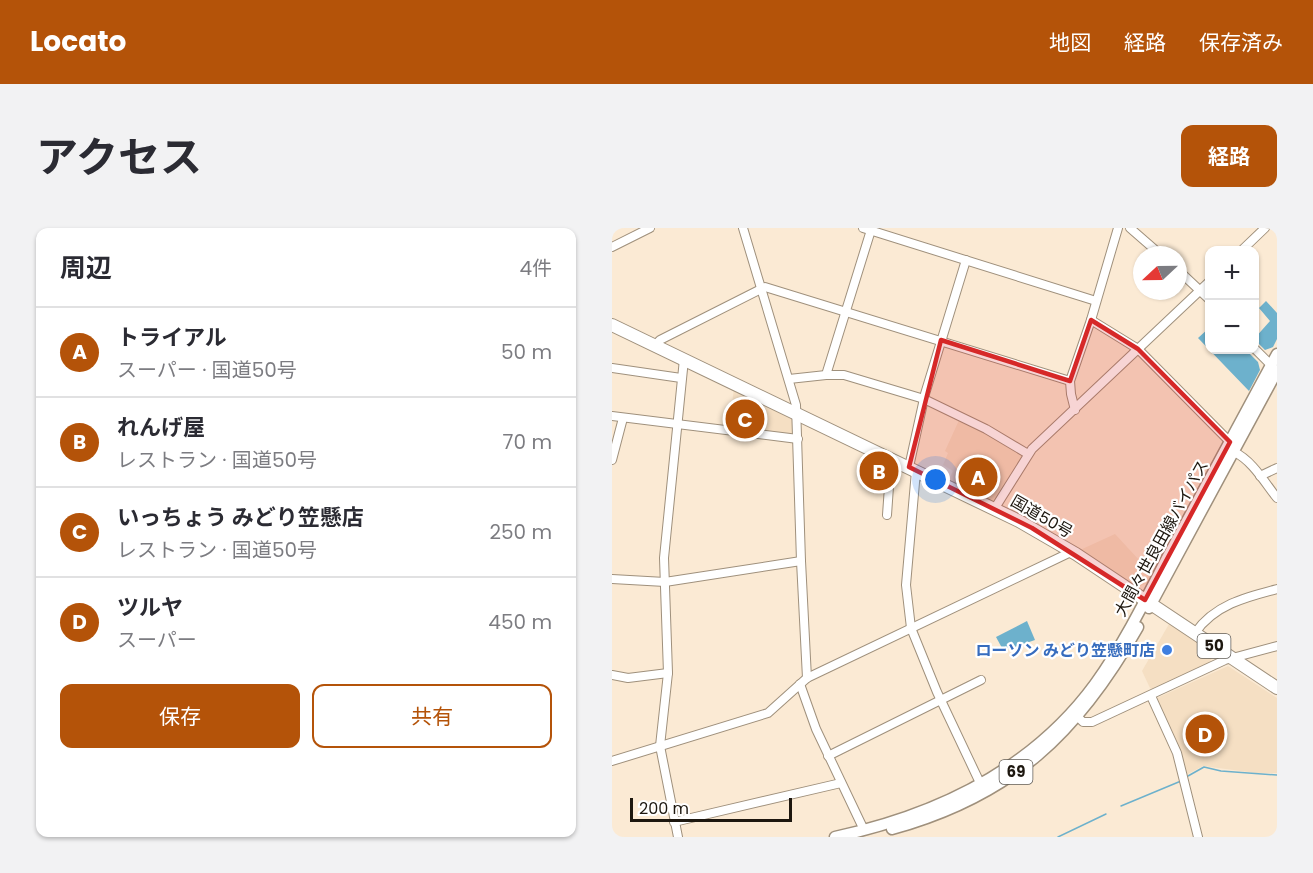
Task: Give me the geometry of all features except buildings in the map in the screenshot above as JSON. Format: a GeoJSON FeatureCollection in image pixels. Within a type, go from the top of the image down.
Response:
{"type":"FeatureCollection","features":[{"type":"Feature","properties":{"kind":"highway","name":"国道50号"},"geometry":{"type":"LineString","coordinates":[[612,325],[996,508],[1071,552],[1277,688]]}},
{"type":"Feature","properties":{"kind":"main road","name":"大間々世良田線バイパス"},"geometry":{"type":"LineString","coordinates":[[835,837],[863,834],[930,818],[972,800],[1037,757],[1077,716],[1112,673],[1148,602],[1275,370],[1277,354]]}},
{"type":"Feature","properties":{"kind":"main road","name":"大間々世良田線バイパス"},"geometry":{"type":"LineString","coordinates":[[863,834],[927,810],[981,785],[1016,762],[1073,711],[1112,658],[1148,602]]}},
{"type":"Feature","properties":{"kind":"street"},"geometry":{"type":"LineString","coordinates":[[612,247],[650,228]]}},
{"type":"Feature","properties":{"kind":"street"},"geometry":{"type":"LineString","coordinates":[[743,228],[789,379],[797,413],[804,681],[828,756],[863,834]]}},
{"type":"Feature","properties":{"kind":"street"},"geometry":{"type":"LineString","coordinates":[[1075,410],[1070,381],[1118,228]]}},
{"type":"Feature","properties":{"kind":"street"},"geometry":{"type":"LineString","coordinates":[[1130,228],[1151,246]]}},
{"type":"Feature","properties":{"kind":"street"},"geometry":{"type":"LineString","coordinates":[[1246,246],[1265,228]]}},
{"type":"Feature","properties":{"kind":"street"},"geometry":{"type":"LineString","coordinates":[[826,375],[867,229],[1096,301]]}},
{"type":"Feature","properties":{"kind":"street"},"geometry":{"type":"LineString","coordinates":[[966,260],[924,399],[912,469],[906,585],[911,628],[941,700],[981,785]]}},
{"type":"Feature","properties":{"kind":"street"},"geometry":{"type":"LineString","coordinates":[[1187,278],[1205,296]]}},
{"type":"Feature","properties":{"kind":"street"},"geometry":{"type":"LineString","coordinates":[[996,508],[1028,454],[1205,285]]}},
{"type":"Feature","properties":{"kind":"street"},"geometry":{"type":"LineString","coordinates":[[655,345],[660,340],[762,288],[767,288],[1070,381]]}},
{"type":"Feature","properties":{"kind":"street"},"geometry":{"type":"LineString","coordinates":[[1091,320],[1138,349],[1241,455],[1277,498]]}},
{"type":"Feature","properties":{"kind":"street"},"geometry":{"type":"LineString","coordinates":[[1259,353],[1275,370]]}},
{"type":"Feature","properties":{"kind":"street"},"geometry":{"type":"LineString","coordinates":[[678,837],[660,746],[668,672],[664,558],[684,359]]}},
{"type":"Feature","properties":{"kind":"street"},"geometry":{"type":"LineString","coordinates":[[612,368],[681,378]]}},
{"type":"Feature","properties":{"kind":"street"},"geometry":{"type":"LineString","coordinates":[[789,379],[826,375],[855,378],[924,399],[986,429],[1028,454]]}},
{"type":"Feature","properties":{"kind":"street"},"geometry":{"type":"LineString","coordinates":[[612,416],[798,439]]}},
{"type":"Feature","properties":{"kind":"street"},"geometry":{"type":"LineString","coordinates":[[612,460],[623,418]]}},
{"type":"Feature","properties":{"kind":"street"},"geometry":{"type":"LineString","coordinates":[[887,515],[891,458]]}},
{"type":"Feature","properties":{"kind":"street"},"geometry":{"type":"LineString","coordinates":[[1260,476],[1277,468]]}},
{"type":"Feature","properties":{"kind":"street"},"geometry":{"type":"LineString","coordinates":[[612,761],[768,713],[804,681],[1071,552]]}},
{"type":"Feature","properties":{"kind":"street"},"geometry":{"type":"LineString","coordinates":[[612,579],[665,582],[801,561]]}},
{"type":"Feature","properties":{"kind":"street"},"geometry":{"type":"LineString","coordinates":[[1195,633],[1228,604],[1277,589]]}},
{"type":"Feature","properties":{"kind":"street"},"geometry":{"type":"LineString","coordinates":[[1077,716],[1083,722],[1092,722],[1231,658],[1277,646]]}},
{"type":"Feature","properties":{"kind":"street"},"geometry":{"type":"LineString","coordinates":[[612,675],[627,678],[668,672]]}},
{"type":"Feature","properties":{"kind":"street"},"geometry":{"type":"LineString","coordinates":[[828,756],[981,680]]}},
{"type":"Feature","properties":{"kind":"street"},"geometry":{"type":"LineString","coordinates":[[1151,696],[1177,753],[1198,837]]}},
{"type":"Feature","properties":{"kind":"street"},"geometry":{"type":"LineString","coordinates":[[674,822],[841,783]]}},
{"type":"Feature","properties":{"kind":"highlighted area"},"geometry":{"type":"Polygon","coordinates":[[[1091,320],[1138,349],[1230,442],[1145,600],[1032,528],[909,467],[941,340],[1070,381],[1091,320]]]}},
{"type":"Feature","properties":{"kind":"shaded area"},"geometry":{"type":"Polygon","coordinates":[[[734,388],[794,417],[795,435],[729,429],[734,388]]]}},
{"type":"Feature","properties":{"kind":"shaded area"},"geometry":{"type":"Polygon","coordinates":[[[960,418],[1023,456],[995,503],[948,481],[953,471],[943,465],[948,453],[945,451],[960,418]]]}},
{"type":"Feature","properties":{"kind":"shaded area"},"geometry":{"type":"Polygon","coordinates":[[[1115,534],[1152,574],[1148,583],[1137,587],[1080,550],[1115,534]]]}},
{"type":"Feature","properties":{"kind":"shaded area"},"geometry":{"type":"Polygon","coordinates":[[[1169,624],[1215,654],[1208,664],[1154,690],[1150,688],[1142,671],[1169,624]]]}},
{"type":"Feature","properties":{"kind":"shaded area"},"geometry":{"type":"Polygon","coordinates":[[[1228,666],[1277,698],[1277,773],[1256,773],[1203,766],[1186,775],[1156,701],[1157,698],[1228,666]]]}},
{"type":"Feature","properties":{"kind":"water"},"geometry":{"type":"Polygon","coordinates":[[[1266,301],[1277,313],[1277,339],[1273,347],[1265,350],[1259,344],[1259,333],[1270,321],[1259,308],[1266,301]]]}},
{"type":"Feature","properties":{"kind":"water"},"geometry":{"type":"Polygon","coordinates":[[[1205,332],[1205,345],[1198,338],[1205,332]]]}},
{"type":"Feature","properties":{"kind":"water"},"geometry":{"type":"Polygon","coordinates":[[[1213,354],[1250,354],[1258,362],[1260,370],[1249,391],[1213,354]]]}},
{"type":"Feature","properties":{"kind":"water"},"geometry":{"type":"Polygon","coordinates":[[[1027,621],[1035,640],[1012,648],[1002,648],[996,637],[1027,621]]]}},
{"type":"Feature","properties":{"kind":"waterway"},"geometry":{"type":"LineString","coordinates":[[1188,776],[1204,767],[1221,771],[1277,775]]}},
{"type":"Feature","properties":{"kind":"waterway"},"geometry":{"type":"LineString","coordinates":[[1121,806],[1181,781]]}},
{"type":"Feature","properties":{"kind":"waterway"},"geometry":{"type":"LineString","coordinates":[[1058,837],[1106,814]]}},
{"type":"Feature","properties":{"kind":"place","name":"いっちょう みどり笠懸店"},"geometry":{"type":"Point","coordinates":[745,419]}},
{"type":"Feature","properties":{"kind":"place","name":"れんげ屋"},"geometry":{"type":"Point","coordinates":[879,471]}},
{"type":"Feature","properties":{"kind":"place","name":"トライアル"},"geometry":{"type":"Point","coordinates":[978,477]}},
{"type":"Feature","properties":{"kind":"place","name":"ローソン みどり笠懸町店"},"geometry":{"type":"Point","coordinates":[1167,650]}},
{"type":"Feature","properties":{"kind":"place","name":"ツルヤ"},"geometry":{"type":"Point","coordinates":[1205,734]}}]}
